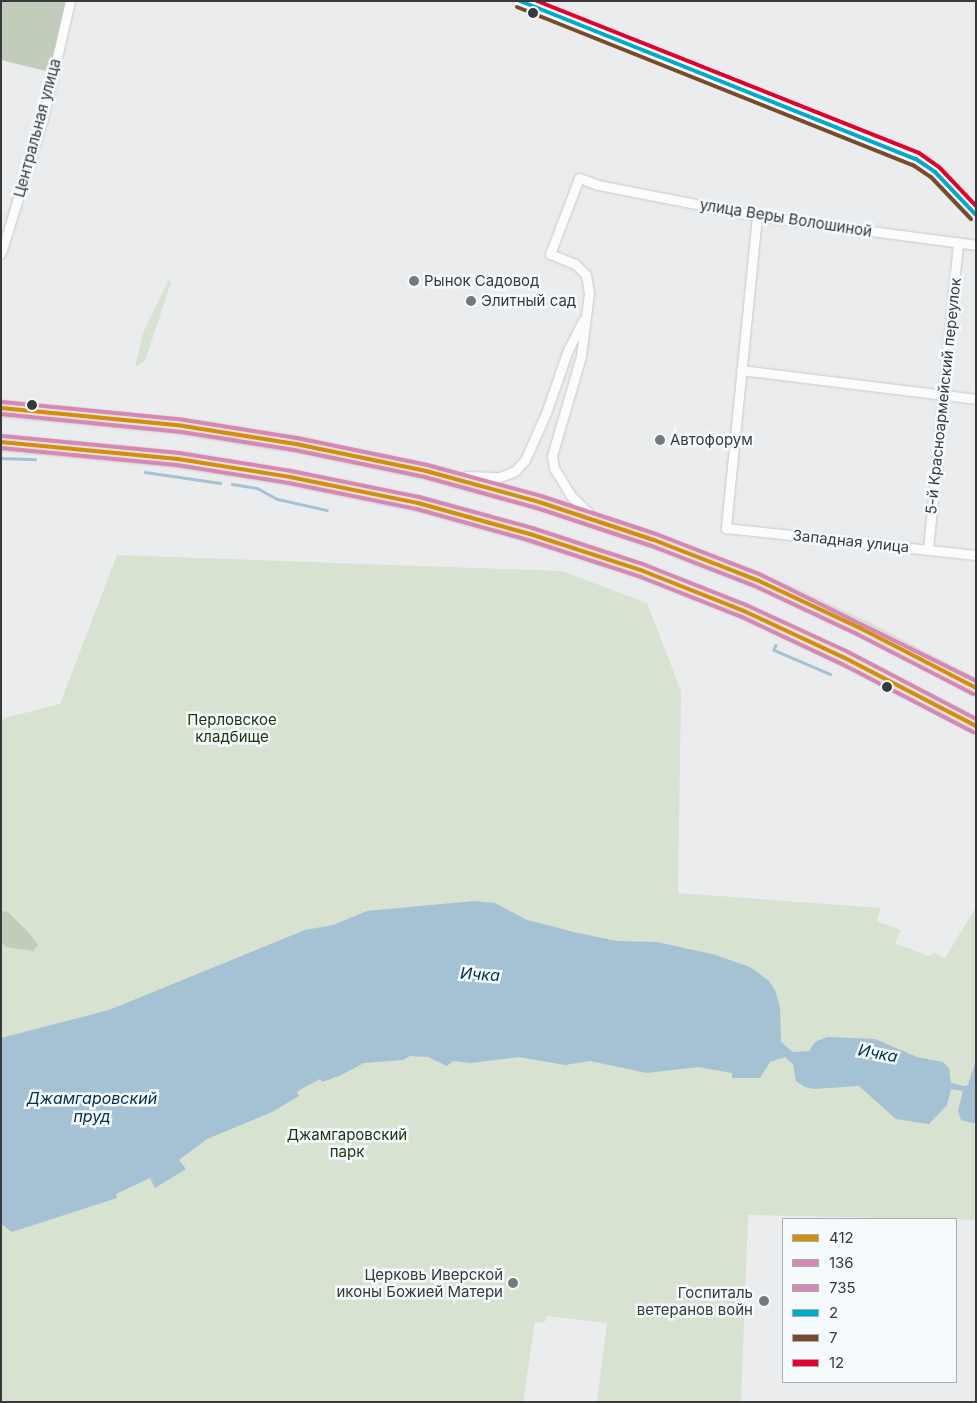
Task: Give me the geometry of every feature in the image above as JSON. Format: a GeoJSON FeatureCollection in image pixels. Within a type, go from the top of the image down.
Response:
{"type":"FeatureCollection","features":[{"type":"Feature","properties":{"kind":"highway"},"geometry":{"type":"LineString","coordinates":[[1,408],[182,426],[296,444],[426,471],[598,522],[757,580],[860,628],[976,688]]}},
{"type":"Feature","properties":{"kind":"highway"},"geometry":{"type":"LineString","coordinates":[[1,442],[178,459],[290,476],[427,506],[530,534],[643,571],[744,611],[836,654],[976,726]]}},
{"type":"Feature","properties":{"kind":"street","name":"Центральная улица"},"geometry":{"type":"LineString","coordinates":[[1,253],[42,118],[70,1]]}},
{"type":"Feature","properties":{"kind":"street"},"geometry":{"type":"LineString","coordinates":[[519,1],[916,158],[935,172],[976,215]]}},
{"type":"Feature","properties":{"kind":"street","name":"улица Веры Волошиной"},"geometry":{"type":"LineString","coordinates":[[587,313],[589,293],[586,275],[574,264],[550,254],[579,178],[598,185],[757,216],[976,245]]}},
{"type":"Feature","properties":{"kind":"street"},"geometry":{"type":"LineString","coordinates":[[757,216],[741,370],[976,399]]}},
{"type":"Feature","properties":{"kind":"street","name":"5-й Красноармейский переулок"},"geometry":{"type":"LineString","coordinates":[[928,549],[958,242]]}},
{"type":"Feature","properties":{"kind":"street"},"geometry":{"type":"LineString","coordinates":[[426,471],[482,478],[500,477],[515,471],[533,447],[568,350],[587,313]]}},
{"type":"Feature","properties":{"kind":"street"},"geometry":{"type":"LineString","coordinates":[[587,313],[581,356],[552,456],[554,468],[571,496],[598,522]]}},
{"type":"Feature","properties":{"kind":"street","name":"Западная улица"},"geometry":{"type":"LineString","coordinates":[[741,370],[726,528],[928,549],[976,556]]}},
{"type":"Feature","properties":{"kind":"green space"},"geometry":{"type":"Polygon","coordinates":[[[1,1],[66,1],[50,72],[1,60],[1,1]]]}},
{"type":"Feature","properties":{"kind":"green space"},"geometry":{"type":"Polygon","coordinates":[[[168,281],[171,282],[145,361],[135,367],[143,333],[168,281]]]}},
{"type":"Feature","properties":{"kind":"green space","name":"Джамгаровский парк"},"geometry":{"type":"Polygon","coordinates":[[[117,555],[562,571],[647,603],[681,691],[678,893],[881,908],[877,921],[901,930],[895,943],[928,956],[935,953],[945,958],[976,907],[976,1220],[957,1220],[957,1218],[748,1215],[741,1402],[597,1402],[607,1323],[547,1316],[544,1323],[535,1322],[523,1402],[1,1402],[1,719],[60,704],[117,555]]]}},
{"type":"Feature","properties":{"kind":"green space"},"geometry":{"type":"Polygon","coordinates":[[[1,911],[8,912],[29,933],[38,945],[33,951],[6,947],[1,942],[1,911]]]}},
{"type":"Feature","properties":{"kind":"water","name":"Джамгаровский пруд"},"geometry":{"type":"Polygon","coordinates":[[[474,901],[495,903],[527,920],[578,933],[617,941],[657,942],[712,954],[750,967],[768,980],[775,990],[780,1007],[781,1042],[793,1052],[809,1051],[815,1042],[827,1037],[875,1039],[917,1057],[943,1062],[949,1068],[951,1083],[964,1086],[968,1085],[976,1060],[976,1124],[961,1120],[958,1111],[963,1091],[951,1089],[947,1105],[929,1124],[896,1119],[859,1086],[814,1089],[805,1087],[796,1081],[793,1064],[785,1057],[770,1062],[760,1078],[732,1078],[732,1073],[698,1067],[647,1073],[590,1061],[565,1065],[519,1057],[471,1063],[453,1061],[447,1066],[428,1057],[410,1056],[403,1060],[364,1063],[339,1076],[322,1082],[320,1079],[297,1092],[299,1096],[272,1112],[207,1139],[179,1160],[186,1169],[155,1188],[150,1178],[116,1194],[117,1198],[12,1232],[1,1224],[1,1038],[109,1010],[305,930],[333,925],[367,911],[474,901]]]}},
{"type":"Feature","properties":{"kind":"waterway"},"geometry":{"type":"LineString","coordinates":[[1,458],[35,459]]}},
{"type":"Feature","properties":{"kind":"waterway"},"geometry":{"type":"LineString","coordinates":[[145,472],[220,483]]}},
{"type":"Feature","properties":{"kind":"waterway"},"geometry":{"type":"LineString","coordinates":[[232,484],[257,488],[278,499],[327,510]]}},
{"type":"Feature","properties":{"kind":"waterway"},"geometry":{"type":"LineString","coordinates":[[776,645],[774,650],[830,674]]}},
{"type":"Feature","properties":{"kind":"transit line","name":"2"},"geometry":{"type":"LineString","coordinates":[[520,1],[916,159],[935,172],[976,215]]}},
{"type":"Feature","properties":{"kind":"transit line","name":"12"},"geometry":{"type":"LineString","coordinates":[[537,1],[919,153],[939,167],[976,206]]}},
{"type":"Feature","properties":{"kind":"transit line","name":"7"},"geometry":{"type":"LineString","coordinates":[[517,7],[913,165],[931,177],[971,219]]}},
{"type":"Feature","properties":{"kind":"transit line","name":"735"},"geometry":{"type":"LineString","coordinates":[[2,402],[184,420],[297,438],[427,465],[541,496],[656,534],[759,574],[976,681]]}},
{"type":"Feature","properties":{"kind":"transit line","name":"412"},"geometry":{"type":"LineString","coordinates":[[1,408],[183,426],[296,444],[426,471],[539,502],[654,540],[757,580],[860,628],[976,688]]}},
{"type":"Feature","properties":{"kind":"transit line","name":"136"},"geometry":{"type":"LineString","coordinates":[[1,414],[182,432],[295,450],[425,477],[537,508],[652,546],[755,586],[857,634],[973,694]]}},
{"type":"Feature","properties":{"kind":"transit line","name":"735"},"geometry":{"type":"LineString","coordinates":[[2,436],[179,453],[291,471],[419,497],[532,528],[645,565],[746,605],[848,652],[976,719]]}},
{"type":"Feature","properties":{"kind":"transit line","name":"412"},"geometry":{"type":"LineString","coordinates":[[1,442],[178,459],[290,477],[418,503],[530,534],[643,571],[744,611],[845,658],[976,726]]}},
{"type":"Feature","properties":{"kind":"transit line","name":"136"},"geometry":{"type":"LineString","coordinates":[[1,448],[177,465],[289,483],[417,509],[528,540],[641,577],[742,617],[842,664],[973,732]]}},
{"type":"Feature","properties":{"kind":"place","name":"Рынок Садовод"},"geometry":{"type":"Point","coordinates":[414,281]}},
{"type":"Feature","properties":{"kind":"place","name":"Элитный сад"},"geometry":{"type":"Point","coordinates":[471,301]}},
{"type":"Feature","properties":{"kind":"place","name":"Автофорум"},"geometry":{"type":"Point","coordinates":[660,440]}},
{"type":"Feature","properties":{"kind":"place","name":"Церковь Иверской иконы Божией Матери"},"geometry":{"type":"Point","coordinates":[513,1283]}},
{"type":"Feature","properties":{"kind":"place","name":"Госпиталь ветеранов войн"},"geometry":{"type":"Point","coordinates":[764,1301]}},
{"type":"Feature","properties":{"kind":"park label","name":"Перловское кладбище"},"geometry":{"type":"Point","coordinates":[232,728]}},
{"type":"Feature","properties":{"kind":"water label","name":"Ичка"},"geometry":{"type":"Point","coordinates":[480,974]}},
{"type":"Feature","properties":{"kind":"water label","name":"Ичка"},"geometry":{"type":"Point","coordinates":[878,1053]}}]}
